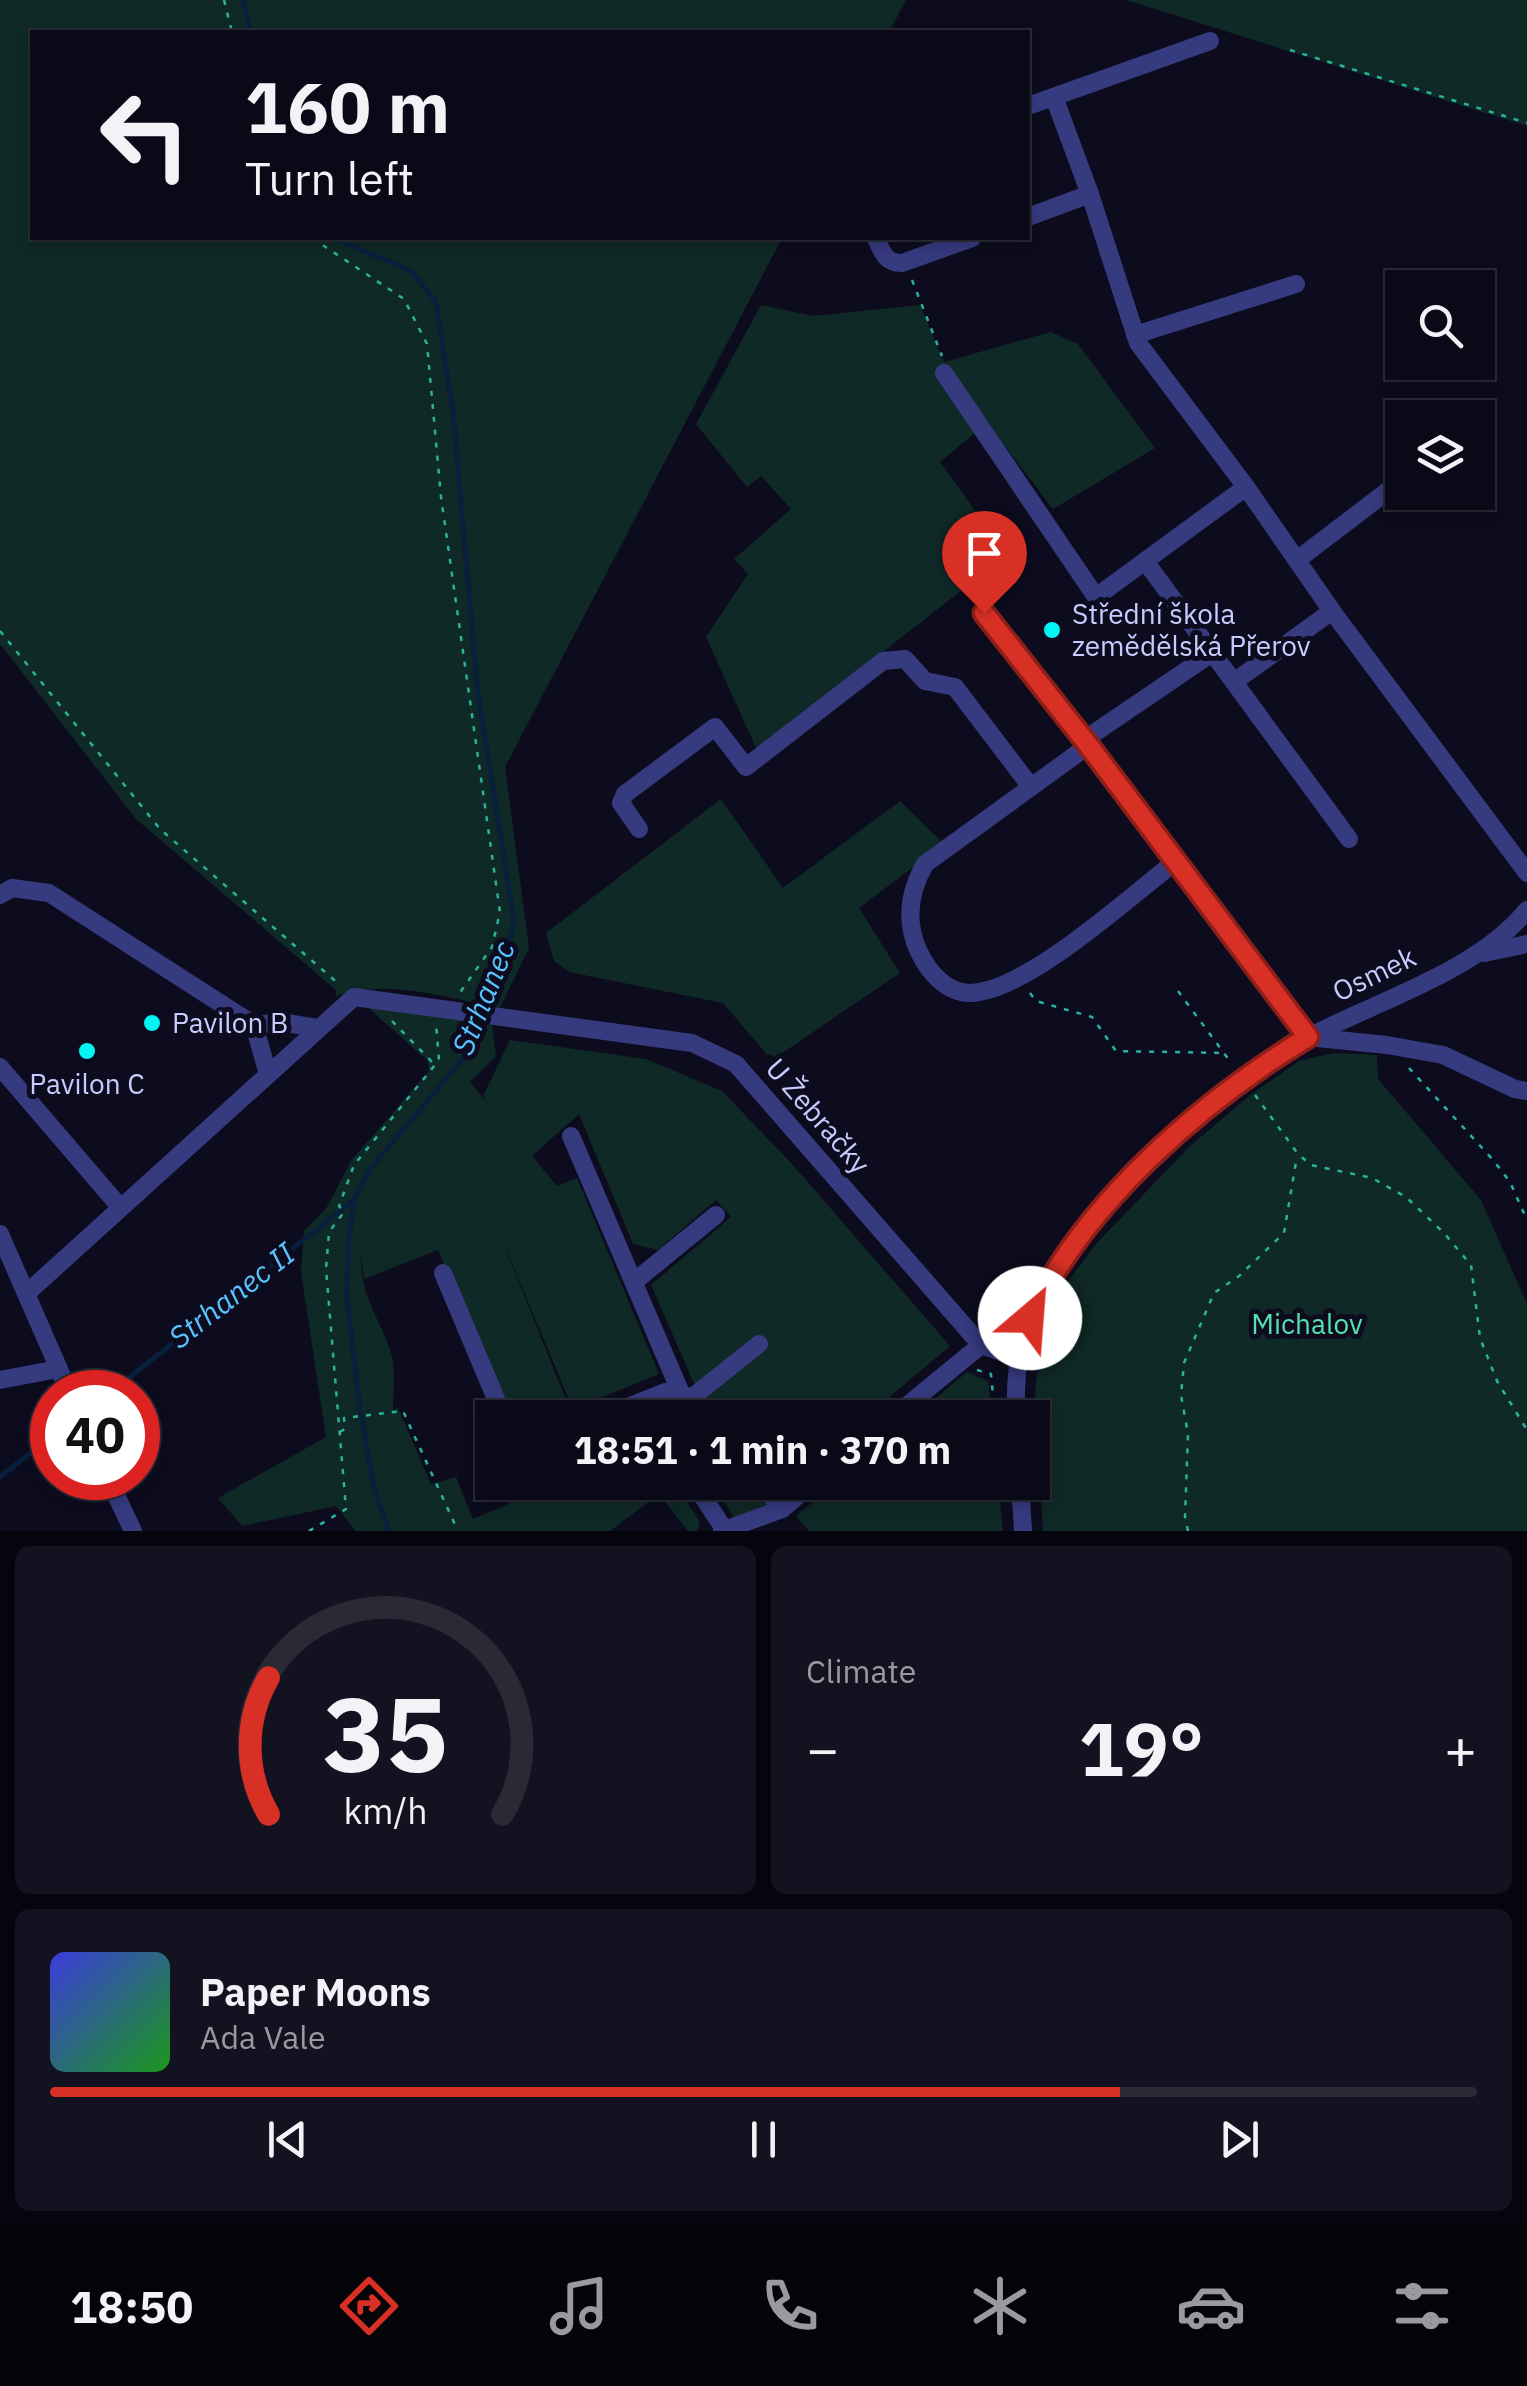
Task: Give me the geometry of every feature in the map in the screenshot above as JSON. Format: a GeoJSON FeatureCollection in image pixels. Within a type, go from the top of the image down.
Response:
{"type":"FeatureCollection","features":[{"type":"Feature","properties":{"kind":"street"},"geometry":{"type":"LineString","coordinates":[[1030,105],[1210,41]]}},
{"type":"Feature","properties":{"kind":"street"},"geometry":{"type":"LineString","coordinates":[[1054,97],[1138,343],[1527,873]]}},
{"type":"Feature","properties":{"kind":"street"},"geometry":{"type":"LineString","coordinates":[[1030,216],[1090,194]]}},
{"type":"Feature","properties":{"kind":"street"},"geometry":{"type":"LineString","coordinates":[[877,240],[885,258],[892,263],[966,240]]}},
{"type":"Feature","properties":{"kind":"street"},"geometry":{"type":"LineString","coordinates":[[1135,335],[1296,284]]}},
{"type":"Feature","properties":{"kind":"street"},"geometry":{"type":"LineString","coordinates":[[944,372],[1096,597],[1246,487]]}},
{"type":"Feature","properties":{"kind":"street"},"geometry":{"type":"LineString","coordinates":[[1297,560],[1385,493]]}},
{"type":"Feature","properties":{"kind":"street"},"geometry":{"type":"LineString","coordinates":[[1145,561],[1348,839]]}},
{"type":"Feature","properties":{"kind":"street"},"geometry":{"type":"LineString","coordinates":[[1234,682],[1332,611]]}},
{"type":"Feature","properties":{"kind":"street"},"geometry":{"type":"LineString","coordinates":[[984,613],[1308,1037],[1388,1044],[1443,1054],[1515,1089],[1527,1091]]}},
{"type":"Feature","properties":{"kind":"street"},"geometry":{"type":"LineString","coordinates":[[1175,862],[1019,979],[968,993],[947,986],[922,960],[914,940],[910,908],[914,884],[926,864],[1212,653]]}},
{"type":"Feature","properties":{"kind":"street"},"geometry":{"type":"LineString","coordinates":[[639,830],[621,803],[625,794],[715,727],[746,767],[883,661],[905,659],[924,681],[955,688],[1031,787]]}},
{"type":"Feature","properties":{"kind":"street"},"geometry":{"type":"LineString","coordinates":[[0,895],[12,888],[49,894],[254,1025],[280,1022],[318,1028]]}},
{"type":"Feature","properties":{"kind":"street","name":"Osmek"},"geometry":{"type":"LineString","coordinates":[[1017,1400],[1019,1358],[1043,1290],[1084,1230],[1158,1152],[1243,1079],[1308,1037],[1479,954],[1527,910]]}},
{"type":"Feature","properties":{"kind":"street"},"geometry":{"type":"LineString","coordinates":[[1479,954],[1527,944]]}},
{"type":"Feature","properties":{"kind":"street"},"geometry":{"type":"LineString","coordinates":[[27,1293],[354,997]]}},
{"type":"Feature","properties":{"kind":"street","name":"U Žebračky"},"geometry":{"type":"LineString","coordinates":[[354,997],[692,1043],[736,1064],[981,1344],[1019,1358]]}},
{"type":"Feature","properties":{"kind":"street"},"geometry":{"type":"LineString","coordinates":[[254,1025],[268,1074]]}},
{"type":"Feature","properties":{"kind":"street"},"geometry":{"type":"LineString","coordinates":[[0,1068],[120,1207]]}},
{"type":"Feature","properties":{"kind":"street"},"geometry":{"type":"LineString","coordinates":[[571,1136],[689,1400]]}},
{"type":"Feature","properties":{"kind":"street"},"geometry":{"type":"LineString","coordinates":[[635,1281],[716,1215]]}},
{"type":"Feature","properties":{"kind":"street"},"geometry":{"type":"LineString","coordinates":[[0,1234],[58,1369],[0,1380]]}},
{"type":"Feature","properties":{"kind":"street"},"geometry":{"type":"LineString","coordinates":[[443,1273],[496,1400]]}},
{"type":"Feature","properties":{"kind":"street"},"geometry":{"type":"LineString","coordinates":[[645,1400],[665,1392],[685,1395],[759,1344]]}},
{"type":"Feature","properties":{"kind":"street"},"geometry":{"type":"LineString","coordinates":[[914,1400],[981,1344]]}},
{"type":"Feature","properties":{"kind":"street"},"geometry":{"type":"LineString","coordinates":[[119,1500],[134,1531]]}},
{"type":"Feature","properties":{"kind":"street"},"geometry":{"type":"LineString","coordinates":[[704,1500],[723,1530],[782,1509],[793,1500]]}},
{"type":"Feature","properties":{"kind":"street"},"geometry":{"type":"LineString","coordinates":[[775,1500],[782,1509]]}},
{"type":"Feature","properties":{"kind":"street"},"geometry":{"type":"LineString","coordinates":[[1021,1500],[1024,1531]]}},
{"type":"Feature","properties":{"kind":"path"},"geometry":{"type":"LineString","coordinates":[[224,0],[232,30]]}},
{"type":"Feature","properties":{"kind":"path"},"geometry":{"type":"LineString","coordinates":[[1290,50],[1527,123]]}},
{"type":"Feature","properties":{"kind":"path"},"geometry":{"type":"LineString","coordinates":[[315,240],[404,299],[427,344],[440,497],[500,912],[492,947],[459,992],[462,1010]]}},
{"type":"Feature","properties":{"kind":"path"},"geometry":{"type":"LineString","coordinates":[[905,262],[943,358],[944,372]]}},
{"type":"Feature","properties":{"kind":"path"},"geometry":{"type":"LineString","coordinates":[[0,630],[160,830],[354,997]]}},
{"type":"Feature","properties":{"kind":"path"},"geometry":{"type":"LineString","coordinates":[[1019,979],[1036,1001],[1092,1017],[1116,1051],[1224,1052]]}},
{"type":"Feature","properties":{"kind":"path"},"geometry":{"type":"LineString","coordinates":[[1178,991],[1298,1154],[1311,1165],[1372,1178],[1406,1197],[1470,1265],[1480,1338],[1497,1381],[1527,1430]]}},
{"type":"Feature","properties":{"kind":"path"},"geometry":{"type":"LineString","coordinates":[[309,1531],[346,1509],[326,1269],[329,1232],[344,1212],[339,1206],[354,1165],[439,1060],[435,1032],[438,1008]]}},
{"type":"Feature","properties":{"kind":"path"},"geometry":{"type":"LineString","coordinates":[[384,1012],[435,1065]]}},
{"type":"Feature","properties":{"kind":"path"},"geometry":{"type":"LineString","coordinates":[[1388,1044],[1494,1161],[1510,1182],[1527,1220]]}},
{"type":"Feature","properties":{"kind":"path"},"geometry":{"type":"LineString","coordinates":[[1188,1531],[1184,1518],[1188,1434],[1181,1395],[1184,1363],[1214,1292],[1239,1276],[1284,1233],[1298,1154]]}},
{"type":"Feature","properties":{"kind":"path"},"geometry":{"type":"LineString","coordinates":[[966,1368],[991,1374],[994,1400]]}},
{"type":"Feature","properties":{"kind":"path"},"geometry":{"type":"LineString","coordinates":[[339,1432],[345,1429],[344,1418],[403,1411],[458,1531]]}},
{"type":"Feature","properties":{"kind":"green space"},"geometry":{"type":"Polygon","coordinates":[[[0,0],[906,0],[890,30],[30,30],[30,240],[781,240],[505,767],[529,948],[500,1008],[397,989],[336,996],[336,990],[136,819],[0,644],[0,0]]]}},
{"type":"Feature","properties":{"kind":"green space"},"geometry":{"type":"Polygon","coordinates":[[[1126,0],[1527,0],[1527,126],[1152,8],[1126,0]]]}},
{"type":"Feature","properties":{"kind":"green space"},"geometry":{"type":"Polygon","coordinates":[[[761,305],[813,316],[920,305],[944,362],[1051,332],[1078,344],[1155,448],[1053,509],[987,423],[940,462],[1007,555],[757,750],[706,637],[748,574],[734,559],[791,509],[761,476],[747,487],[696,424],[761,305]]]}},
{"type":"Feature","properties":{"kind":"green space"},"geometry":{"type":"Polygon","coordinates":[[[721,799],[783,888],[900,801],[944,844],[859,908],[900,973],[775,1058],[768,1056],[723,1003],[569,972],[554,961],[546,933],[721,799]]]}},
{"type":"Feature","properties":{"kind":"green space"},"geometry":{"type":"Polygon","coordinates":[[[366,1006],[492,1024],[496,1056],[470,1082],[487,1103],[483,1096],[510,1040],[646,1059],[722,1091],[792,1164],[950,1346],[886,1400],[708,1400],[766,1346],[696,1388],[651,1285],[731,1217],[716,1200],[658,1250],[633,1244],[579,1114],[532,1156],[557,1186],[577,1178],[659,1374],[595,1400],[569,1400],[500,1235],[566,1400],[503,1400],[438,1250],[364,1279],[361,1255],[362,1270],[367,1295],[393,1360],[393,1410],[398,1408],[431,1484],[456,1477],[473,1519],[515,1500],[651,1500],[610,1531],[356,1531],[336,1506],[242,1526],[218,1498],[326,1437],[301,1272],[304,1231],[327,1207],[351,1161],[429,1071],[428,1061],[366,1006]]]}},
{"type":"Feature","properties":{"kind":"green space","name":"Michalov"},"geometry":{"type":"Polygon","coordinates":[[[1334,1053],[1377,1055],[1378,1079],[1481,1200],[1527,1304],[1527,1531],[1043,1531],[1041,1500],[1050,1500],[1050,1400],[1035,1400],[1035,1394],[1040,1352],[1069,1280],[1097,1243],[1190,1146],[1253,1093],[1299,1061],[1334,1053]]]}},
{"type":"Feature","properties":{"kind":"green space"},"geometry":{"type":"Polygon","coordinates":[[[967,1372],[988,1381],[990,1400],[933,1400],[967,1372]]]}},
{"type":"Feature","properties":{"kind":"green space"},"geometry":{"type":"Polygon","coordinates":[[[664,1500],[685,1500],[700,1522],[697,1531],[688,1531],[664,1500]]]}},
{"type":"Feature","properties":{"kind":"green space"},"geometry":{"type":"Polygon","coordinates":[[[723,1500],[765,1500],[769,1505],[737,1522],[723,1500]]]}},
{"type":"Feature","properties":{"kind":"green space"},"geometry":{"type":"Polygon","coordinates":[[[815,1500],[1000,1500],[1003,1531],[809,1531],[796,1516],[815,1500]]]}},
{"type":"Feature","properties":{"kind":"waterway","name":"Strhanec"},"geometry":{"type":"LineString","coordinates":[[243,0],[250,30]]}},
{"type":"Feature","properties":{"kind":"waterway","name":"Strhanec"},"geometry":{"type":"LineString","coordinates":[[339,240],[411,271],[436,302],[453,413],[478,694],[514,920],[506,959],[465,1056],[371,1168],[354,1200],[347,1297],[374,1489],[389,1531]]}},
{"type":"Feature","properties":{"kind":"waterway","name":"Strhanec II"},"geometry":{"type":"LineString","coordinates":[[139,1370],[354,1200]]}},
{"type":"Feature","properties":{"kind":"waterway","name":"Strhanec II"},"geometry":{"type":"LineString","coordinates":[[0,1477],[30,1453]]}},
{"type":"Feature","properties":{"kind":"place","name":"Střední škola zemědělská Přerov"},"geometry":{"type":"Point","coordinates":[1052,630]}},
{"type":"Feature","properties":{"kind":"place","name":"Pavilon B"},"geometry":{"type":"Point","coordinates":[152,1023]}},
{"type":"Feature","properties":{"kind":"place","name":"Pavilon C"},"geometry":{"type":"Point","coordinates":[87,1051]}},
{"type":"Feature","properties":{"kind":"route"},"geometry":{"type":"LineString","coordinates":[[984,613],[1308,1037],[1243,1079],[1158,1152],[1084,1230],[1060,1262],[1030,1318]]}}]}
